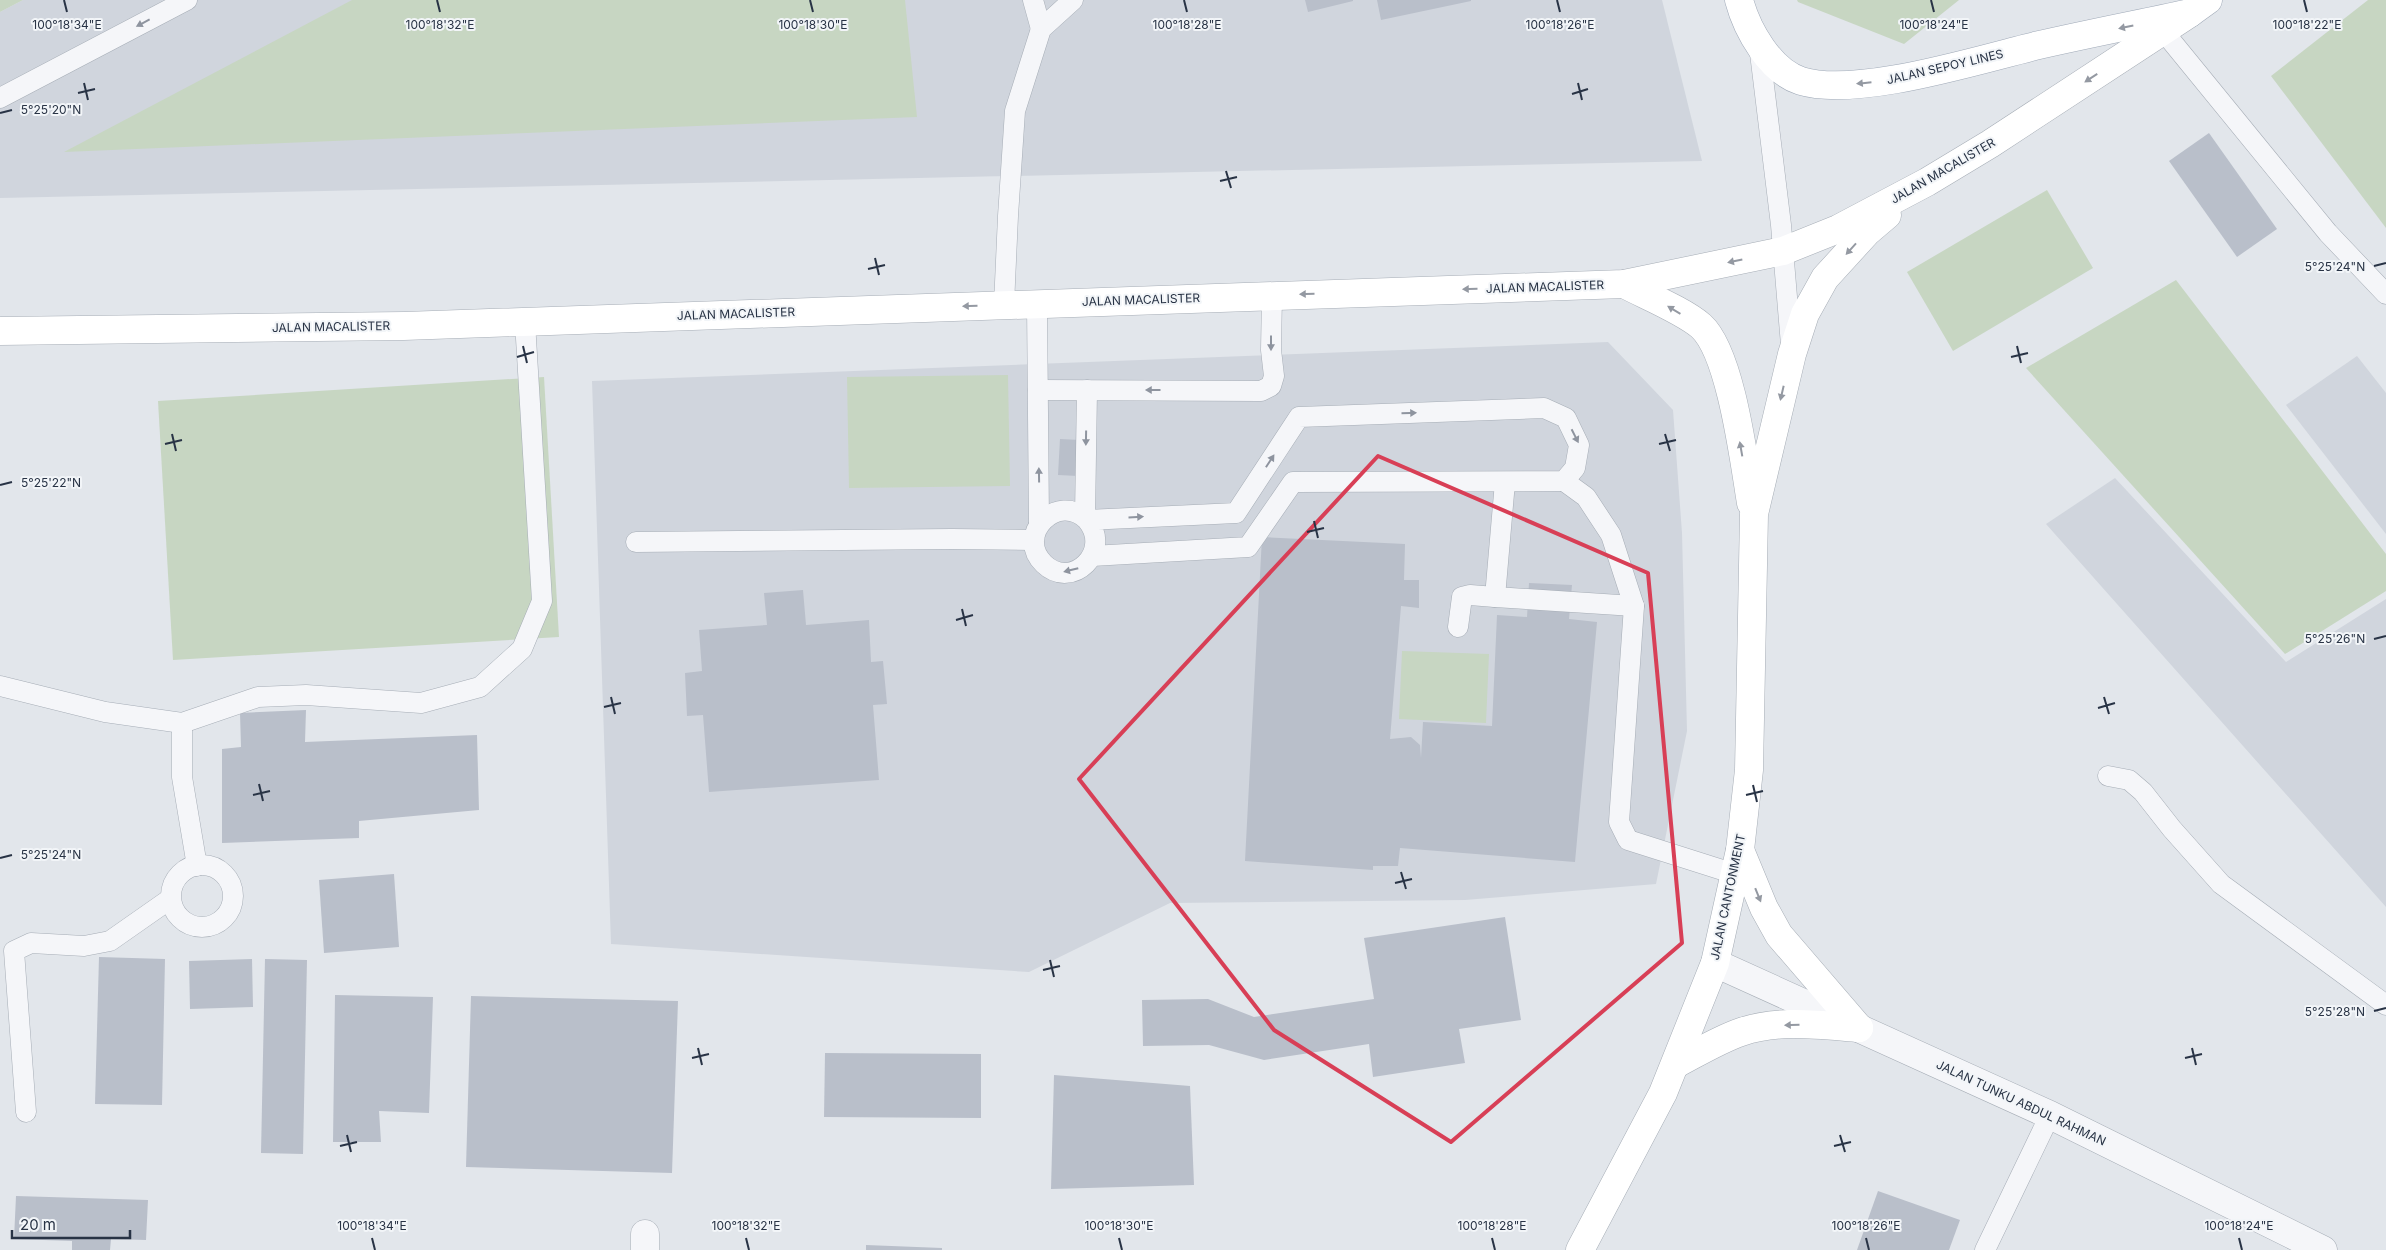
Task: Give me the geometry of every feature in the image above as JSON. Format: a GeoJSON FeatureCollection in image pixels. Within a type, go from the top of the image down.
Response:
{"type":"FeatureCollection","features":[{"type":"Feature","properties":{"kind":"main road","name":"JALAN SEPOY LINES"},"geometry":{"type":"LineString","coordinates":[[1739,0],[1759,44],[1778,68],[1801,81],[1830,84],[1864,84],[1913,75],[2199,7]]}},
{"type":"Feature","properties":{"kind":"main road","name":"JALAN MACALISTER"},"geometry":{"type":"LineString","coordinates":[[0,331],[404,326],[1272,294],[1624,284],[1783,251],[1838,229],[1927,182],[2164,32],[2199,7]]}},
{"type":"Feature","properties":{"kind":"main road"},"geometry":{"type":"LineString","coordinates":[[1754,514],[1792,354],[1805,314],[1825,278],[1867,232],[1927,182]]}},
{"type":"Feature","properties":{"kind":"main road"},"geometry":{"type":"LineString","coordinates":[[1624,284],[1701,326],[1720,355],[1732,400],[1754,514]]}},
{"type":"Feature","properties":{"kind":"main road","name":"JALAN CANTONMENT"},"geometry":{"type":"LineString","coordinates":[[1580,1250],[1676,1064],[1715,963],[1737,862],[1749,770],[1754,514]]}},
{"type":"Feature","properties":{"kind":"main road"},"geometry":{"type":"LineString","coordinates":[[1737,862],[1779,935],[1859,1028]]}},
{"type":"Feature","properties":{"kind":"main road"},"geometry":{"type":"LineString","coordinates":[[1676,1064],[1741,1032],[1765,1026],[1797,1024],[1859,1028]]}},
{"type":"Feature","properties":{"kind":"street","name":"JALAN TUNKU ABDUL RAHMAN"},"geometry":{"type":"LineString","coordinates":[[1715,963],[2050,1115],[2323,1250]]}},
{"type":"Feature","properties":{"kind":"lane"},"geometry":{"type":"LineString","coordinates":[[0,98],[187,0]]}},
{"type":"Feature","properties":{"kind":"lane"},"geometry":{"type":"LineString","coordinates":[[1033,0],[1041,30]]}},
{"type":"Feature","properties":{"kind":"lane"},"geometry":{"type":"LineString","coordinates":[[1004,305],[1015,111],[1041,30],[1073,0]]}},
{"type":"Feature","properties":{"kind":"lane"},"geometry":{"type":"LineString","coordinates":[[2164,32],[2328,233],[2386,294]]}},
{"type":"Feature","properties":{"kind":"lane"},"geometry":{"type":"LineString","coordinates":[[1759,44],[1783,251],[1792,354]]}},
{"type":"Feature","properties":{"kind":"lane"},"geometry":{"type":"LineString","coordinates":[[1038,390],[1261,391],[1270,386],[1274,376],[1271,350],[1272,294]]}},
{"type":"Feature","properties":{"kind":"lane"},"geometry":{"type":"LineString","coordinates":[[1037,304],[1036,532],[1039,558],[1054,570],[1064,572],[1073,572],[1086,564],[1092,556],[1096,535],[1086,518],[1087,390]]}},
{"type":"Feature","properties":{"kind":"lane"},"geometry":{"type":"LineString","coordinates":[[0,686],[105,712],[182,723],[258,697],[306,695],[421,703],[480,686],[522,649],[542,600],[525,322]]}},
{"type":"Feature","properties":{"kind":"lane"},"geometry":{"type":"LineString","coordinates":[[1036,532],[1045,517],[1061,510],[1070,510],[1086,518],[1236,513],[1299,417],[1544,408],[1566,418],[1580,444],[1575,468],[1564,481]]}},
{"type":"Feature","properties":{"kind":"lane"},"geometry":{"type":"LineString","coordinates":[[1092,556],[1248,547],[1293,482],[1564,481],[1586,497],[1612,535],[1634,606],[1619,822],[1628,840],[1737,862]]}},
{"type":"Feature","properties":{"kind":"lane"},"geometry":{"type":"LineString","coordinates":[[1495,597],[1505,482]]}},
{"type":"Feature","properties":{"kind":"lane"},"geometry":{"type":"LineString","coordinates":[[636,542],[952,539],[1036,532]]}},
{"type":"Feature","properties":{"kind":"lane"},"geometry":{"type":"LineString","coordinates":[[1458,627],[1462,597],[1470,595],[1634,606]]}},
{"type":"Feature","properties":{"kind":"lane"},"geometry":{"type":"LineString","coordinates":[[182,723],[182,777],[197,866]]}},
{"type":"Feature","properties":{"kind":"lane"},"geometry":{"type":"LineString","coordinates":[[2108,776],[2130,780],[2143,792],[2172,829],[2221,884],[2386,1005]]}},
{"type":"Feature","properties":{"kind":"lane"},"geometry":{"type":"LineString","coordinates":[[197,866],[208,866],[217,869],[226,877],[231,885],[233,896],[232,907],[226,916],[218,923],[208,927],[198,927],[178,918],[170,898],[174,881],[180,874],[197,866]]}},
{"type":"Feature","properties":{"kind":"lane"},"geometry":{"type":"LineString","coordinates":[[26,1112],[14,951],[31,942],[84,946],[110,941],[170,898]]}},
{"type":"Feature","properties":{"kind":"lane"},"geometry":{"type":"LineString","coordinates":[[1985,1250],[2050,1115]]}},
{"type":"Feature","properties":{"kind":"highlighted area"},"geometry":{"type":"Polygon","coordinates":[[[1378,456],[1648,573],[1682,943],[1451,1142],[1274,1030],[1079,779],[1378,456]]]}},
{"type":"Feature","properties":{"kind":"shaded area"},"geometry":{"type":"Polygon","coordinates":[[[23,0],[1662,0],[1702,161],[0,198],[0,12],[23,0]]]}},
{"type":"Feature","properties":{"kind":"shaded area"},"geometry":{"type":"Polygon","coordinates":[[[1608,342],[1673,410],[1682,533],[1687,731],[1656,884],[1465,900],[1170,903],[1029,972],[611,944],[592,381],[1608,342]]]}},
{"type":"Feature","properties":{"kind":"shaded area"},"geometry":{"type":"Polygon","coordinates":[[[2357,356],[2386,393],[2386,534],[2286,405],[2357,356]]]}},
{"type":"Feature","properties":{"kind":"shaded area"},"geometry":{"type":"Polygon","coordinates":[[[2115,478],[2286,662],[2386,599],[2386,907],[2046,524],[2115,478]]]}},
{"type":"Feature","properties":{"kind":"green space"},"geometry":{"type":"Polygon","coordinates":[[[0,0],[23,0],[0,12],[0,0]]]}},
{"type":"Feature","properties":{"kind":"green space"},"geometry":{"type":"Polygon","coordinates":[[[352,0],[905,0],[917,117],[64,152],[352,0]]]}},
{"type":"Feature","properties":{"kind":"green space"},"geometry":{"type":"Polygon","coordinates":[[[1797,0],[1959,0],[1904,44],[1797,0]]]}},
{"type":"Feature","properties":{"kind":"green space"},"geometry":{"type":"Polygon","coordinates":[[[2368,0],[2386,0],[2386,228],[2271,76],[2368,0]]]}},
{"type":"Feature","properties":{"kind":"green space"},"geometry":{"type":"Polygon","coordinates":[[[2047,190],[2093,268],[1953,351],[1907,272],[2047,190]]]}},
{"type":"Feature","properties":{"kind":"green space"},"geometry":{"type":"Polygon","coordinates":[[[2176,280],[2386,554],[2386,591],[2285,654],[2026,368],[2176,280]]]}},
{"type":"Feature","properties":{"kind":"green space"},"geometry":{"type":"Polygon","coordinates":[[[1008,375],[1010,486],[849,488],[847,377],[1008,375]]]}},
{"type":"Feature","properties":{"kind":"green space"},"geometry":{"type":"Polygon","coordinates":[[[544,377],[559,637],[173,660],[158,401],[544,377]]]}},
{"type":"Feature","properties":{"kind":"green space"},"geometry":{"type":"Polygon","coordinates":[[[1402,651],[1489,654],[1486,723],[1399,719],[1402,651]]]}},
{"type":"Feature","properties":{"kind":"building"},"geometry":{"type":"Polygon","coordinates":[[[1305,0],[1353,0],[1353,1],[1308,12],[1305,0]]]}},
{"type":"Feature","properties":{"kind":"building"},"geometry":{"type":"Polygon","coordinates":[[[1377,0],[1471,0],[1471,1],[1381,20],[1377,0]]]}},
{"type":"Feature","properties":{"kind":"building"},"geometry":{"type":"Polygon","coordinates":[[[2209,133],[2277,229],[2237,257],[2169,161],[2209,133]]]}},
{"type":"Feature","properties":{"kind":"building"},"geometry":{"type":"Polygon","coordinates":[[[1060,439],[1080,440],[1078,476],[1058,475],[1060,439]]]}},
{"type":"Feature","properties":{"kind":"building"},"geometry":{"type":"Polygon","coordinates":[[[1262,537],[1405,544],[1404,580],[1419,580],[1419,608],[1401,606],[1390,739],[1411,737],[1420,745],[1421,758],[1423,722],[1492,726],[1497,615],[1527,617],[1529,583],[1572,585],[1569,619],[1597,622],[1575,862],[1400,848],[1398,866],[1373,866],[1373,870],[1245,861],[1262,537]]]}},
{"type":"Feature","properties":{"kind":"building"},"geometry":{"type":"Polygon","coordinates":[[[803,590],[806,625],[869,620],[871,662],[883,661],[887,704],[873,705],[879,780],[709,792],[703,715],[687,716],[685,673],[702,671],[699,630],[767,625],[764,593],[803,590]]]}},
{"type":"Feature","properties":{"kind":"building"},"geometry":{"type":"Polygon","coordinates":[[[306,710],[305,742],[477,735],[479,810],[359,821],[359,838],[222,843],[222,749],[241,747],[240,713],[306,710]]]}},
{"type":"Feature","properties":{"kind":"building"},"geometry":{"type":"Polygon","coordinates":[[[394,874],[399,947],[324,953],[319,880],[394,874]]]}},
{"type":"Feature","properties":{"kind":"building"},"geometry":{"type":"Polygon","coordinates":[[[1505,917],[1521,1020],[1459,1029],[1465,1063],[1373,1077],[1369,1044],[1264,1060],[1209,1045],[1143,1046],[1142,1000],[1208,999],[1254,1017],[1374,999],[1364,938],[1505,917]]]}},
{"type":"Feature","properties":{"kind":"building"},"geometry":{"type":"Polygon","coordinates":[[[99,957],[165,959],[162,1105],[95,1104],[99,957]]]}},
{"type":"Feature","properties":{"kind":"building"},"geometry":{"type":"Polygon","coordinates":[[[252,959],[253,1007],[190,1009],[189,961],[252,959]]]}},
{"type":"Feature","properties":{"kind":"building"},"geometry":{"type":"Polygon","coordinates":[[[265,959],[307,960],[303,1154],[261,1153],[265,959]]]}},
{"type":"Feature","properties":{"kind":"building"},"geometry":{"type":"Polygon","coordinates":[[[335,995],[433,997],[429,1113],[379,1111],[381,1142],[333,1142],[335,995]]]}},
{"type":"Feature","properties":{"kind":"building"},"geometry":{"type":"Polygon","coordinates":[[[471,996],[678,1001],[672,1173],[466,1167],[471,996]]]}},
{"type":"Feature","properties":{"kind":"building"},"geometry":{"type":"Polygon","coordinates":[[[825,1053],[981,1054],[981,1118],[824,1117],[825,1053]]]}},
{"type":"Feature","properties":{"kind":"building"},"geometry":{"type":"Polygon","coordinates":[[[1054,1075],[1190,1086],[1194,1185],[1051,1189],[1054,1075]]]}},
{"type":"Feature","properties":{"kind":"building"},"geometry":{"type":"Polygon","coordinates":[[[1878,1191],[1960,1220],[1949,1250],[1857,1250],[1878,1191]]]}},
{"type":"Feature","properties":{"kind":"building"},"geometry":{"type":"Polygon","coordinates":[[[16,1196],[148,1200],[146,1240],[111,1239],[110,1250],[72,1250],[72,1241],[14,1239],[16,1196]]]}},
{"type":"Feature","properties":{"kind":"building"},"geometry":{"type":"Polygon","coordinates":[[[866,1245],[942,1248],[942,1250],[866,1250],[866,1245]]]}}]}
